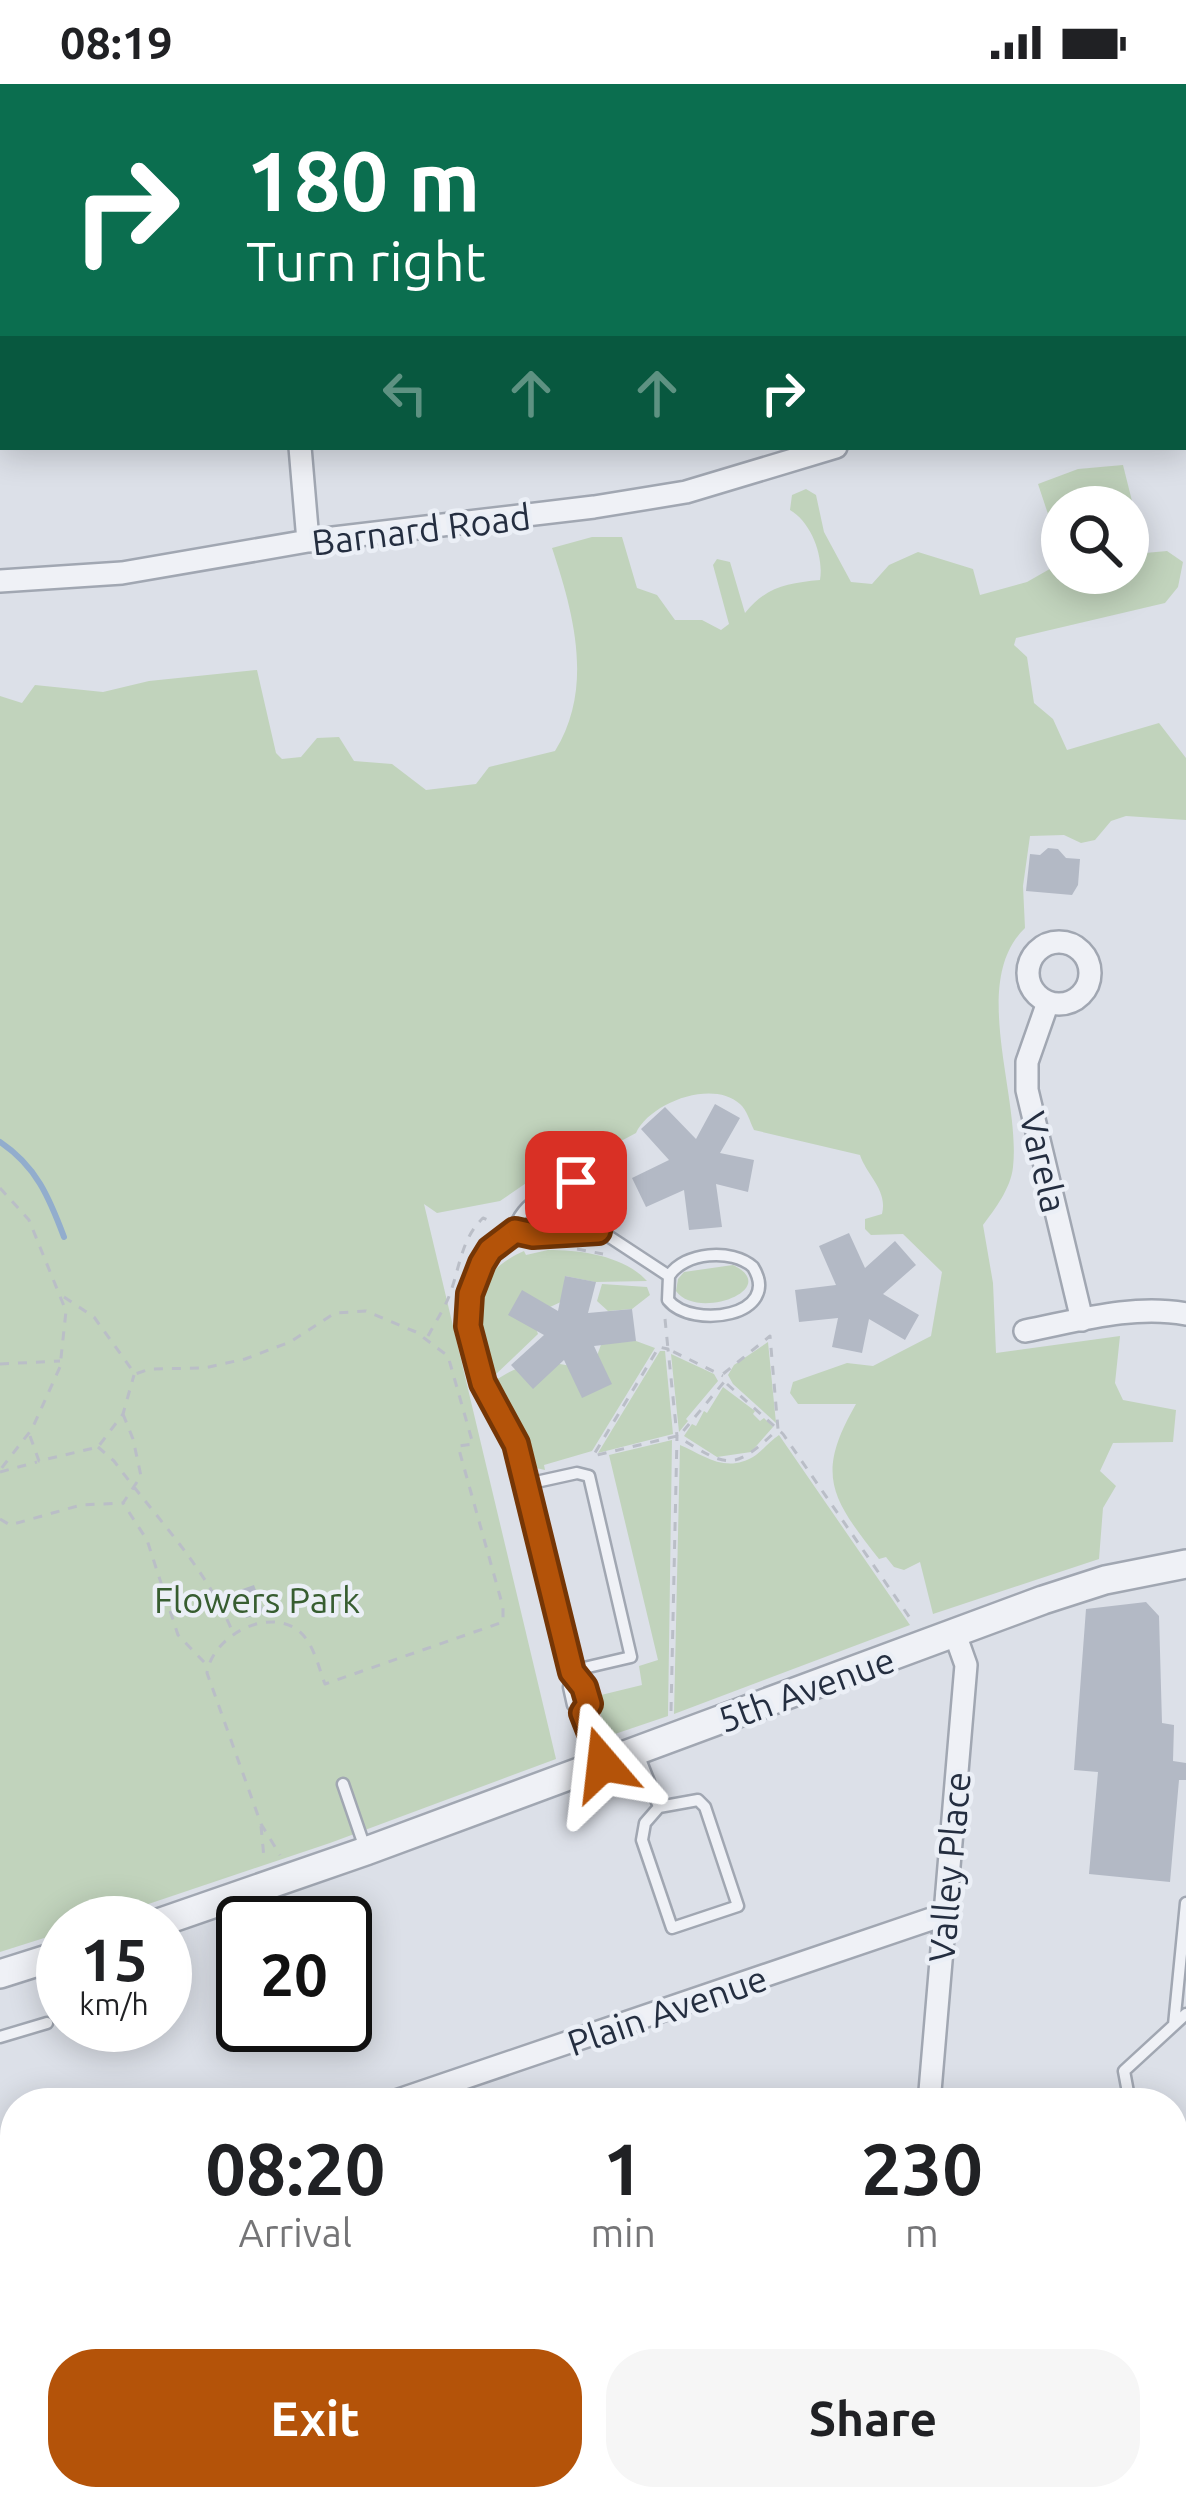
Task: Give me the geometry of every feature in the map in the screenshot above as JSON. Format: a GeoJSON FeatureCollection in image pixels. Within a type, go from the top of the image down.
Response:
{"type":"FeatureCollection","features":[{"type":"Feature","properties":{"kind":"street"},"geometry":{"type":"LineString","coordinates":[[300,450],[308,541]]}},
{"type":"Feature","properties":{"kind":"street","name":"Barnard Road"},"geometry":{"type":"LineString","coordinates":[[0,581],[122,573],[308,541],[501,520],[686,492],[826,450]]}},
{"type":"Feature","properties":{"kind":"street","name":"Varela"},"geometry":{"type":"LineString","coordinates":[[1047,1005],[1027,1062],[1028,1090],[1082,1320]]}},
{"type":"Feature","properties":{"kind":"street"},"geometry":{"type":"LineString","coordinates":[[1024,1331],[1153,1310],[1186,1314]]}},
{"type":"Feature","properties":{"kind":"street","name":"5th Avenue"},"geometry":{"type":"LineString","coordinates":[[238,1896],[1075,1589],[1186,1564]]}},
{"type":"Feature","properties":{"kind":"street","name":"Valley Place"},"geometry":{"type":"LineString","coordinates":[[930,2088],[966,1665],[955,1634]]}},
{"type":"Feature","properties":{"kind":"street","name":"Plain Avenue"},"geometry":{"type":"LineString","coordinates":[[434,2088],[943,1916]]}},
{"type":"Feature","properties":{"kind":"street"},"geometry":{"type":"LineString","coordinates":[[0,1974],[36,1963]]}},
{"type":"Feature","properties":{"kind":"lane"},"geometry":{"type":"LineString","coordinates":[[598,1231],[603,1202],[588,1184],[576,1182],[520,1212],[515,1231],[490,1250],[482,1263],[470,1294],[468,1326],[483,1383],[509,1425],[573,1675],[588,1701],[583,1713],[603,1764]]}},
{"type":"Feature","properties":{"kind":"lane"},"geometry":{"type":"LineString","coordinates":[[515,1231],[533,1235],[598,1231],[669,1276]]}},
{"type":"Feature","properties":{"kind":"lane"},"geometry":{"type":"LineString","coordinates":[[730,1255],[753,1267],[760,1288],[757,1299],[746,1309],[698,1316],[671,1306],[666,1295],[669,1276],[688,1259],[730,1255]]}},
{"type":"Feature","properties":{"kind":"lane"},"geometry":{"type":"LineString","coordinates":[[527,1484],[578,1473],[589,1476],[631,1657],[573,1675]]}},
{"type":"Feature","properties":{"kind":"lane"},"geometry":{"type":"LineString","coordinates":[[637,1751],[659,1808]]}},
{"type":"Feature","properties":{"kind":"lane"},"geometry":{"type":"LineString","coordinates":[[344,1784],[366,1851]]}},
{"type":"Feature","properties":{"kind":"lane"},"geometry":{"type":"LineString","coordinates":[[698,1800],[705,1807],[738,1906],[672,1928],[642,1840],[645,1823],[659,1808],[698,1800]]}},
{"type":"Feature","properties":{"kind":"lane"},"geometry":{"type":"LineString","coordinates":[[1174,2025],[1186,1903]]}},
{"type":"Feature","properties":{"kind":"lane"},"geometry":{"type":"LineString","coordinates":[[1127,2088],[1124,2071],[1186,2014]]}},
{"type":"Feature","properties":{"kind":"lane"},"geometry":{"type":"LineString","coordinates":[[0,2037],[36,2026]]}},
{"type":"Feature","properties":{"kind":"path"},"geometry":{"type":"LineString","coordinates":[[0,1188],[29,1220],[66,1311],[62,1360],[28,1432],[0,1471]]}},
{"type":"Feature","properties":{"kind":"path"},"geometry":{"type":"LineString","coordinates":[[427,1339],[451,1294],[461,1252],[483,1218],[493,1222]]}},
{"type":"Feature","properties":{"kind":"path"},"geometry":{"type":"LineString","coordinates":[[573,1249],[605,1255]]}},
{"type":"Feature","properties":{"kind":"path"},"geometry":{"type":"LineString","coordinates":[[64,1297],[91,1313],[135,1374]]}},
{"type":"Feature","properties":{"kind":"path"},"geometry":{"type":"LineString","coordinates":[[135,1374],[150,1369],[194,1370],[245,1359],[290,1342],[344,1310],[386,1316],[427,1339],[452,1362],[473,1444],[458,1446],[503,1607],[503,1622],[325,1684],[312,1649],[296,1630],[268,1621],[234,1634],[207,1664],[261,1824],[284,1861]]}},
{"type":"Feature","properties":{"kind":"path"},"geometry":{"type":"LineString","coordinates":[[664,1316],[677,1436],[671,1719]]}},
{"type":"Feature","properties":{"kind":"path"},"geometry":{"type":"LineString","coordinates":[[677,1436],[709,1457],[731,1460],[752,1455],[778,1429],[770,1336],[723,1374]]}},
{"type":"Feature","properties":{"kind":"path"},"geometry":{"type":"LineString","coordinates":[[723,1374],[659,1347],[592,1456],[677,1436],[724,1382]]}},
{"type":"Feature","properties":{"kind":"path"},"geometry":{"type":"LineString","coordinates":[[0,1364],[62,1360]]}},
{"type":"Feature","properties":{"kind":"path"},"geometry":{"type":"LineString","coordinates":[[0,1471],[98,1447],[123,1414],[135,1374]]}},
{"type":"Feature","properties":{"kind":"path"},"geometry":{"type":"LineString","coordinates":[[723,1374],[724,1382],[778,1429],[916,1627]]}},
{"type":"Feature","properties":{"kind":"path"},"geometry":{"type":"LineString","coordinates":[[123,1414],[141,1476],[123,1503]]}},
{"type":"Feature","properties":{"kind":"path"},"geometry":{"type":"LineString","coordinates":[[28,1432],[39,1461]]}},
{"type":"Feature","properties":{"kind":"path"},"geometry":{"type":"LineString","coordinates":[[98,1447],[216,1592],[234,1634]]}},
{"type":"Feature","properties":{"kind":"path"},"geometry":{"type":"LineString","coordinates":[[123,1503],[147,1540],[178,1635],[207,1664]]}},
{"type":"Feature","properties":{"kind":"path"},"geometry":{"type":"LineString","coordinates":[[0,1519],[10,1525],[81,1505],[123,1503]]}},
{"type":"Feature","properties":{"kind":"path"},"geometry":{"type":"LineString","coordinates":[[261,1824],[264,1868]]}},
{"type":"Feature","properties":{"kind":"green space"},"geometry":{"type":"Polygon","coordinates":[[[1123,465],[1128,486],[1041,486],[1041,493],[1038,484],[1078,469],[1123,465]]]}},
{"type":"Feature","properties":{"kind":"green space","name":"Flowers Park"},"geometry":{"type":"Polygon","coordinates":[[[806,489],[816,495],[824,532],[851,582],[872,584],[889,565],[918,552],[973,569],[980,595],[1041,574],[1041,594],[1149,594],[1149,553],[1167,551],[1183,562],[1178,587],[1165,603],[1016,638],[1014,645],[1027,657],[1034,703],[1053,719],[1067,750],[1159,723],[1186,758],[1186,820],[1126,816],[1111,821],[1095,840],[1081,843],[1064,835],[1030,836],[1023,886],[1025,928],[1009,951],[1001,978],[1001,1041],[1014,1139],[1012,1175],[983,1225],[993,1283],[996,1353],[1120,1336],[1115,1383],[1123,1400],[1176,1410],[1173,1442],[1113,1443],[1100,1471],[1116,1486],[1103,1508],[1099,1559],[933,1614],[920,1562],[904,1570],[886,1557],[879,1559],[849,1519],[834,1485],[836,1450],[856,1404],[798,1404],[790,1393],[793,1382],[847,1363],[873,1366],[931,1336],[942,1272],[903,1234],[871,1235],[865,1229],[865,1219],[882,1214],[883,1205],[860,1155],[754,1130],[742,1107],[728,1097],[698,1094],[683,1098],[654,1112],[636,1133],[580,1163],[535,1177],[500,1201],[437,1213],[424,1204],[556,1759],[172,1896],[36,1896],[36,1941],[0,1952],[0,696],[22,703],[35,685],[103,692],[149,681],[257,670],[276,753],[282,759],[301,757],[317,738],[339,737],[354,761],[392,764],[426,790],[476,784],[489,767],[555,751],[567,727],[577,676],[573,625],[552,548],[592,537],[622,537],[637,588],[657,595],[675,620],[702,620],[721,630],[729,624],[713,565],[717,559],[730,562],[745,613],[778,588],[820,580],[814,541],[790,510],[792,495],[806,489]]]}},
{"type":"Feature","properties":{"kind":"green space"},"geometry":{"type":"Polygon","coordinates":[[[548,1250],[602,1256],[647,1281],[595,1282],[565,1276],[563,1301],[550,1307],[522,1291],[538,1334],[493,1377],[477,1321],[482,1288],[505,1261],[524,1251],[526,1255],[548,1250]]]}},
{"type":"Feature","properties":{"kind":"green space"},"geometry":{"type":"Polygon","coordinates":[[[733,1265],[746,1274],[748,1283],[731,1298],[701,1303],[676,1291],[684,1272],[733,1265]]]}},
{"type":"Feature","properties":{"kind":"green space"},"geometry":{"type":"Polygon","coordinates":[[[602,1284],[647,1287],[650,1295],[632,1309],[608,1311],[597,1301],[602,1284]]]}},
{"type":"Feature","properties":{"kind":"green space"},"geometry":{"type":"Polygon","coordinates":[[[636,1341],[655,1348],[592,1451],[544,1465],[545,1470],[536,1468],[516,1416],[495,1381],[530,1364],[571,1366],[582,1397],[602,1342],[636,1341]]]}},
{"type":"Feature","properties":{"kind":"green space"},"geometry":{"type":"Polygon","coordinates":[[[768,1342],[776,1423],[728,1375],[734,1365],[768,1342]]]}},
{"type":"Feature","properties":{"kind":"green space"},"geometry":{"type":"Polygon","coordinates":[[[660,1351],[665,1351],[673,1434],[598,1453],[660,1351]]]}},
{"type":"Feature","properties":{"kind":"green space"},"geometry":{"type":"Polygon","coordinates":[[[671,1354],[714,1374],[718,1381],[679,1432],[671,1354]]]}},
{"type":"Feature","properties":{"kind":"green space"},"geometry":{"type":"Polygon","coordinates":[[[723,1387],[773,1427],[751,1452],[717,1457],[684,1436],[707,1413],[723,1387]]]}},
{"type":"Feature","properties":{"kind":"green space"},"geometry":{"type":"Polygon","coordinates":[[[779,1435],[910,1625],[674,1714],[680,1445],[716,1461],[735,1463],[756,1455],[779,1435]]]}},
{"type":"Feature","properties":{"kind":"green space"},"geometry":{"type":"Polygon","coordinates":[[[672,1440],[668,1716],[609,1736],[589,1684],[597,1682],[601,1695],[642,1685],[639,1666],[658,1660],[609,1455],[672,1440]]]}},
{"type":"Feature","properties":{"kind":"building"},"geometry":{"type":"Polygon","coordinates":[[[1048,848],[1058,849],[1066,858],[1080,859],[1078,885],[1072,895],[1026,891],[1030,854],[1040,855],[1048,848]]]}},
{"type":"Feature","properties":{"kind":"building"},"geometry":{"type":"Polygon","coordinates":[[[715,1104],[740,1118],[720,1153],[754,1160],[748,1192],[716,1184],[722,1227],[689,1230],[684,1190],[646,1207],[632,1178],[669,1160],[641,1129],[665,1107],[696,1139],[715,1104]]]}},
{"type":"Feature","properties":{"kind":"building"},"geometry":{"type":"Polygon","coordinates":[[[849,1233],[865,1268],[895,1241],[916,1265],[883,1294],[919,1315],[905,1340],[869,1319],[862,1353],[832,1347],[838,1318],[799,1322],[795,1290],[836,1285],[819,1246],[849,1233]]]}},
{"type":"Feature","properties":{"kind":"building"},"geometry":{"type":"Polygon","coordinates":[[[565,1276],[596,1282],[588,1313],[632,1309],[636,1341],[594,1346],[612,1384],[582,1398],[564,1360],[533,1389],[511,1365],[544,1335],[508,1315],[522,1290],[558,1311],[565,1276]]]}},
{"type":"Feature","properties":{"kind":"building"},"geometry":{"type":"Polygon","coordinates":[[[254,1585],[264,1612],[246,1618],[237,1591],[254,1585]]]}},
{"type":"Feature","properties":{"kind":"building"},"geometry":{"type":"Polygon","coordinates":[[[1146,1602],[1159,1616],[1162,1723],[1174,1725],[1173,1761],[1186,1763],[1186,1780],[1179,1780],[1170,1882],[1089,1874],[1098,1772],[1074,1770],[1086,1609],[1146,1602]]]}},
{"type":"Feature","properties":{"kind":"waterway"},"geometry":{"type":"LineString","coordinates":[[0,1142],[40,1184],[64,1237]]}},
{"type":"Feature","properties":{"kind":"route"},"geometry":{"type":"LineString","coordinates":[[576,1182],[588,1184],[603,1202],[598,1231],[533,1235],[515,1231],[502,1240],[490,1250],[474,1278],[468,1326],[483,1383],[516,1444],[572,1672],[589,1704],[583,1713],[603,1764]]}}]}
